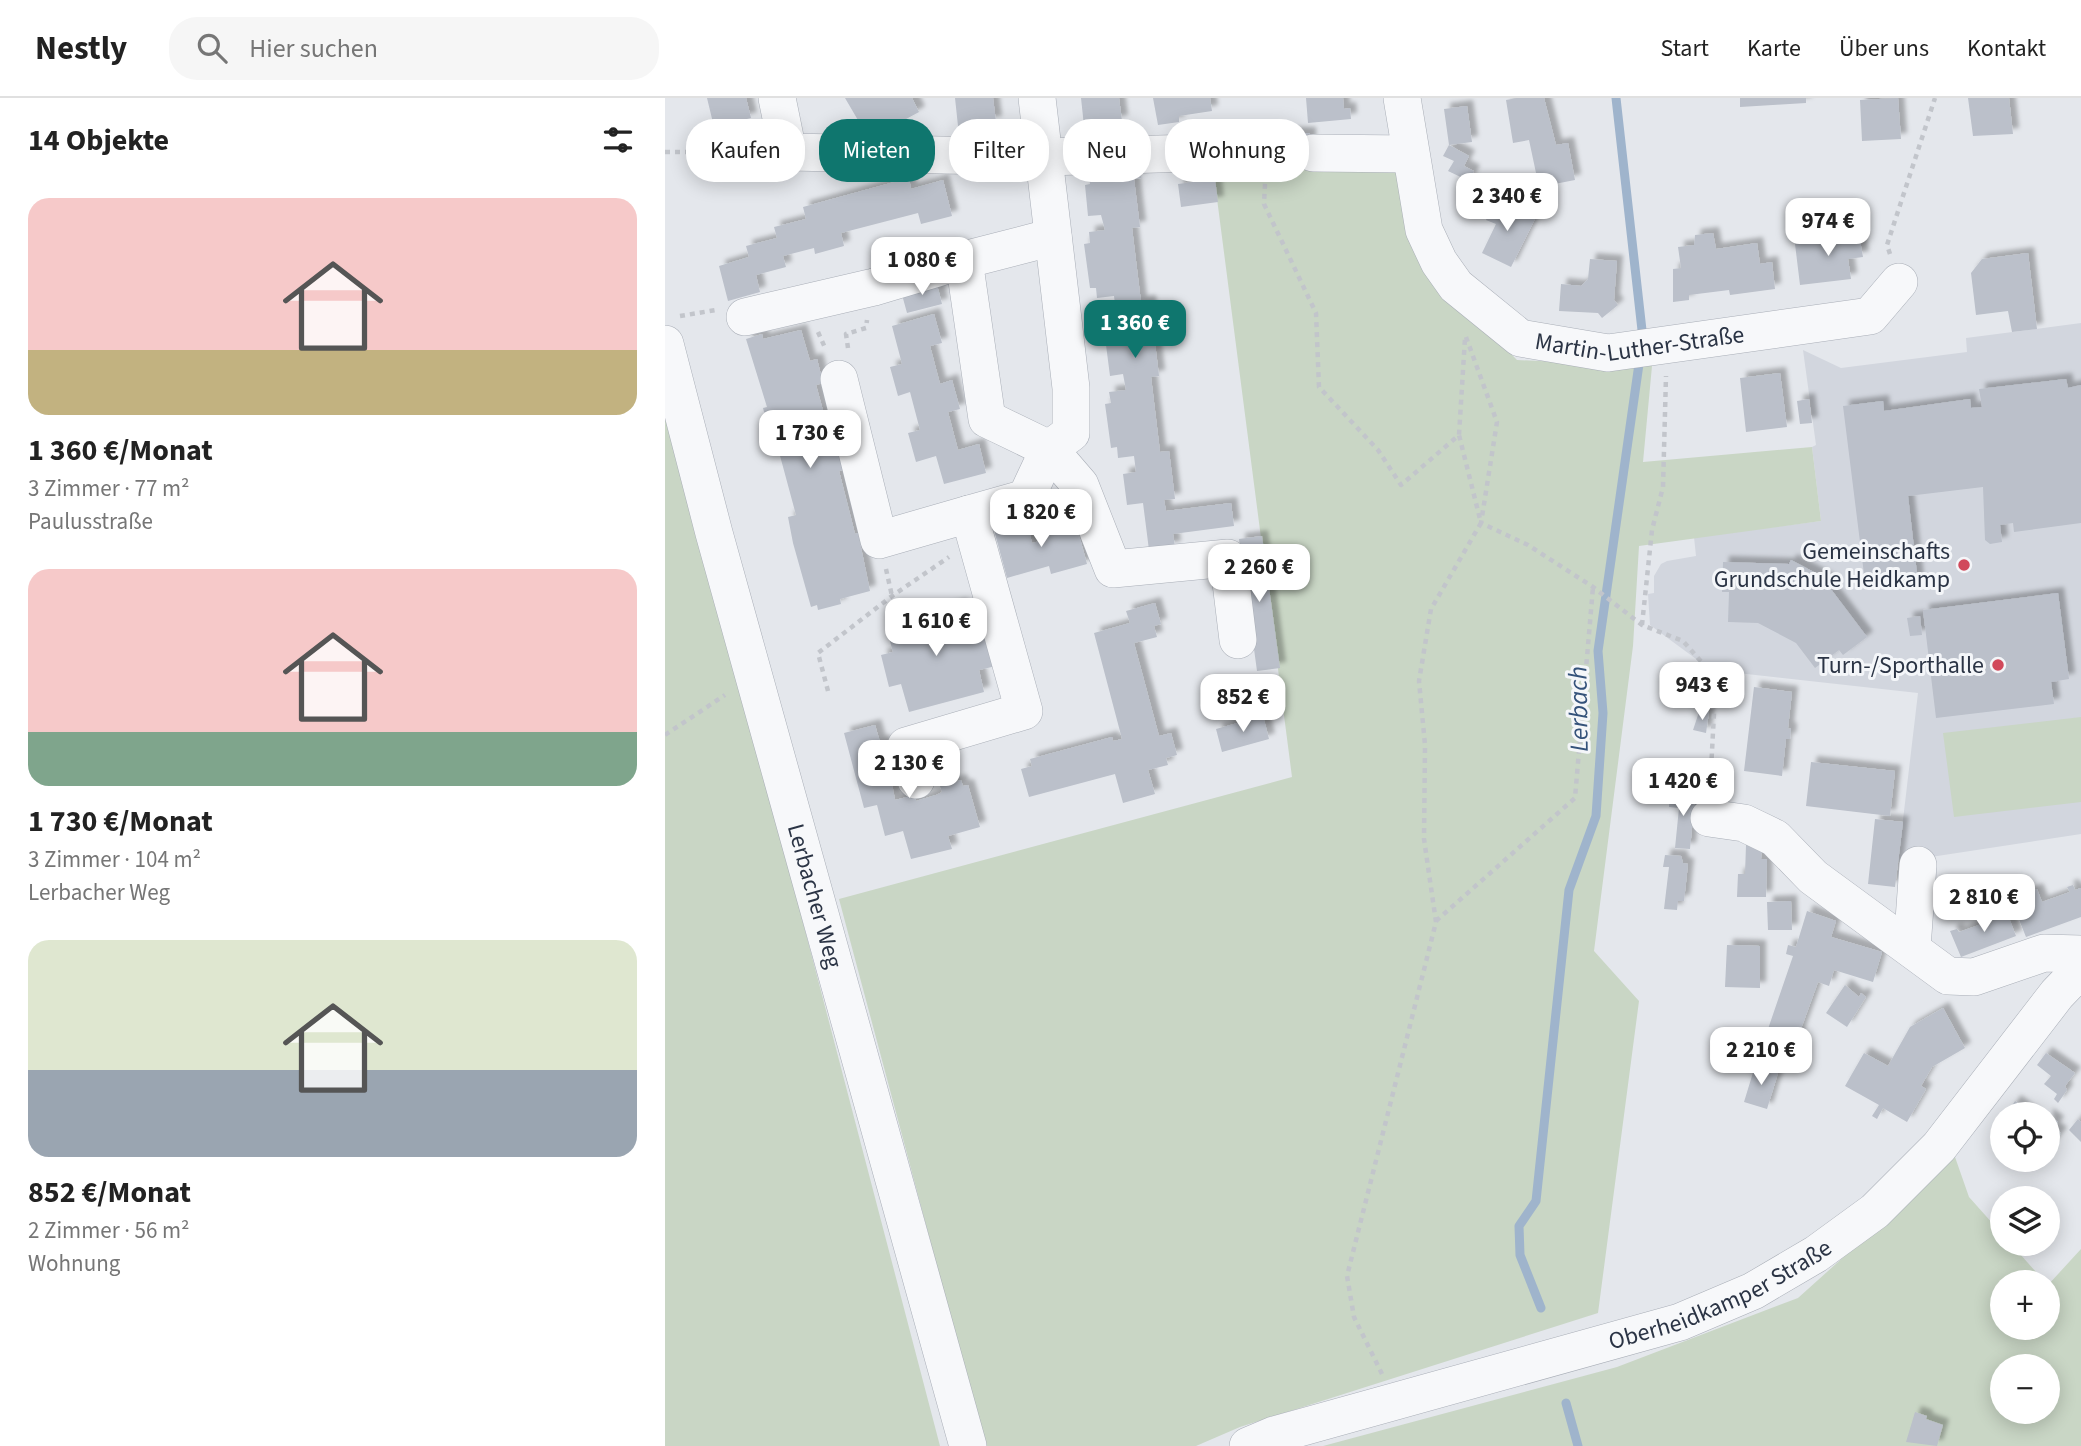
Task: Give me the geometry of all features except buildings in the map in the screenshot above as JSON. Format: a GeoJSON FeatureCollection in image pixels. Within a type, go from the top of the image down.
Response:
{"type":"FeatureCollection","features":[{"type":"Feature","properties":{"kind":"street"},"geometry":{"type":"LineString","coordinates":[[777,98],[788,152],[949,155]]}},
{"type":"Feature","properties":{"kind":"street"},"geometry":{"type":"LineString","coordinates":[[1037,98],[1039,119]]}},
{"type":"Feature","properties":{"kind":"street","name":"Martin-Luther-Straße"},"geometry":{"type":"LineString","coordinates":[[1402,98],[1409,154],[1424,230],[1439,262],[1456,286],[1520,338],[1608,353],[1656,348],[1870,316],[1899,282]]}},
{"type":"Feature","properties":{"kind":"street"},"geometry":{"type":"LineString","coordinates":[[1313,153],[1409,154]]}},
{"type":"Feature","properties":{"kind":"street"},"geometry":{"type":"LineString","coordinates":[[1049,157],[1165,154]]}},
{"type":"Feature","properties":{"kind":"street"},"geometry":{"type":"LineString","coordinates":[[839,379],[879,540],[972,527],[1025,498],[1049,449],[1071,433],[1071,388],[1047,182]]}},
{"type":"Feature","properties":{"kind":"street"},"geometry":{"type":"LineString","coordinates":[[744,317],[874,287],[1053,237]]}},
{"type":"Feature","properties":{"kind":"street"},"geometry":{"type":"LineString","coordinates":[[964,260],[987,419],[1049,449],[1080,485],[1113,569],[1228,558],[1238,640]]}},
{"type":"Feature","properties":{"kind":"street","name":"Lerbacher Weg"},"geometry":{"type":"LineString","coordinates":[[671,330],[718,546],[968,1446]]}},
{"type":"Feature","properties":{"kind":"street"},"geometry":{"type":"LineString","coordinates":[[916,780],[906,746],[1024,711],[972,527]]}},
{"type":"Feature","properties":{"kind":"street"},"geometry":{"type":"LineString","coordinates":[[1709,818],[1744,823],[1775,838],[1813,877],[1948,976],[1974,977],[2045,953],[2081,954]]}},
{"type":"Feature","properties":{"kind":"street"},"geometry":{"type":"LineString","coordinates":[[1912,948],[1918,865]]}},
{"type":"Feature","properties":{"kind":"street","name":"Oberheidkamper Straße"},"geometry":{"type":"LineString","coordinates":[[1248,1446],[1273,1435],[1680,1322],[1753,1291],[1816,1254],[1875,1211],[1939,1147],[2057,994],[2081,969]]}},
{"type":"Feature","properties":{"kind":"path"},"geometry":{"type":"LineString","coordinates":[[1899,282],[1887,245],[1935,98]]}},
{"type":"Feature","properties":{"kind":"path"},"geometry":{"type":"LineString","coordinates":[[665,152],[686,152]]}},
{"type":"Feature","properties":{"kind":"path"},"geometry":{"type":"LineString","coordinates":[[1309,153],[1313,153]]}},
{"type":"Feature","properties":{"kind":"path"},"geometry":{"type":"LineString","coordinates":[[1258,182],[1264,204],[1316,313],[1319,387],[1378,450],[1401,485],[1459,435]]}},
{"type":"Feature","properties":{"kind":"path"},"geometry":{"type":"LineString","coordinates":[[671,330],[741,306],[744,317]]}},
{"type":"Feature","properties":{"kind":"path"},"geometry":{"type":"LineString","coordinates":[[846,334],[866,328]]}},
{"type":"Feature","properties":{"kind":"path"},"geometry":{"type":"LineString","coordinates":[[1396,1402],[1354,1317],[1347,1276],[1436,922],[1424,839],[1425,745],[1419,681],[1431,609],[1481,523],[1497,422],[1465,333],[1459,435],[1481,523]]}},
{"type":"Feature","properties":{"kind":"path"},"geometry":{"type":"LineString","coordinates":[[1642,625],[1653,530],[1664,487],[1666,376],[1656,348]]}},
{"type":"Feature","properties":{"kind":"path"},"geometry":{"type":"LineString","coordinates":[[1481,523],[1528,545],[1593,586],[1642,625],[1683,641],[1706,667],[1714,713],[1709,818]]}},
{"type":"Feature","properties":{"kind":"path"},"geometry":{"type":"LineString","coordinates":[[828,691],[818,653],[892,596],[972,527]]}},
{"type":"Feature","properties":{"kind":"path"},"geometry":{"type":"LineString","coordinates":[[1436,922],[1575,798],[1593,586]]}},
{"type":"Feature","properties":{"kind":"path"},"geometry":{"type":"LineString","coordinates":[[665,735],[714,705],[731,690]]}},
{"type":"Feature","properties":{"kind":"shaded area","name":"Gemeinschafts Grundschule Heidkamp"},"geometry":{"type":"Polygon","coordinates":[[[2081,323],[2081,834],[1898,862],[1918,693],[1711,670],[1650,625],[1648,594],[1654,593],[1654,576],[1661,564],[1667,561],[1696,556],[1694,537],[1821,521],[1812,447],[1816,445],[1803,350],[1841,368],[1967,352],[1966,338],[2081,323]]]}},
{"type":"Feature","properties":{"kind":"green space"},"geometry":{"type":"Polygon","coordinates":[[[1309,163],[1396,166],[1426,268],[1517,360],[1652,366],[1643,462],[1812,447],[1821,521],[1639,546],[1633,646],[1594,951],[1639,1001],[1598,1313],[1240,1427],[1196,1446],[985,1446],[839,899],[1292,777],[1215,182],[1309,182],[1309,163]]]}},
{"type":"Feature","properties":{"kind":"green space"},"geometry":{"type":"Polygon","coordinates":[[[665,395],[940,1446],[665,1446],[665,395]]]}},
{"type":"Feature","properties":{"kind":"green space"},"geometry":{"type":"Polygon","coordinates":[[[2081,717],[2081,802],[1954,817],[1943,733],[2081,717]]]}},
{"type":"Feature","properties":{"kind":"green space"},"geometry":{"type":"Polygon","coordinates":[[[1955,1157],[1969,1197],[1990,1221],[1990,1256],[2022,1256],[2034,1270],[1990,1270],[1990,1340],[2060,1340],[2060,1272],[2081,1249],[2081,1446],[1323,1446],[1617,1367],[1798,1298],[1955,1157]]]}},
{"type":"Feature","properties":{"kind":"waterway","name":"Lerbach"},"geometry":{"type":"LineString","coordinates":[[1616,98],[1643,339]]}},
{"type":"Feature","properties":{"kind":"waterway","name":"Lerbach"},"geometry":{"type":"LineString","coordinates":[[1541,1308],[1520,1255],[1519,1226],[1536,1201],[1569,890],[1596,816],[1603,713],[1598,651],[1640,357]]}},
{"type":"Feature","properties":{"kind":"waterway","name":"Lerbach"},"geometry":{"type":"LineString","coordinates":[[1566,1403],[1578,1446]]}},
{"type":"Feature","properties":{"kind":"place","name":"Gemeinschafts Grundschule Heidkamp"},"geometry":{"type":"Point","coordinates":[1964,565]}},
{"type":"Feature","properties":{"kind":"place","name":"Turn-/Sporthalle"},"geometry":{"type":"Point","coordinates":[1998,665]}}]}
